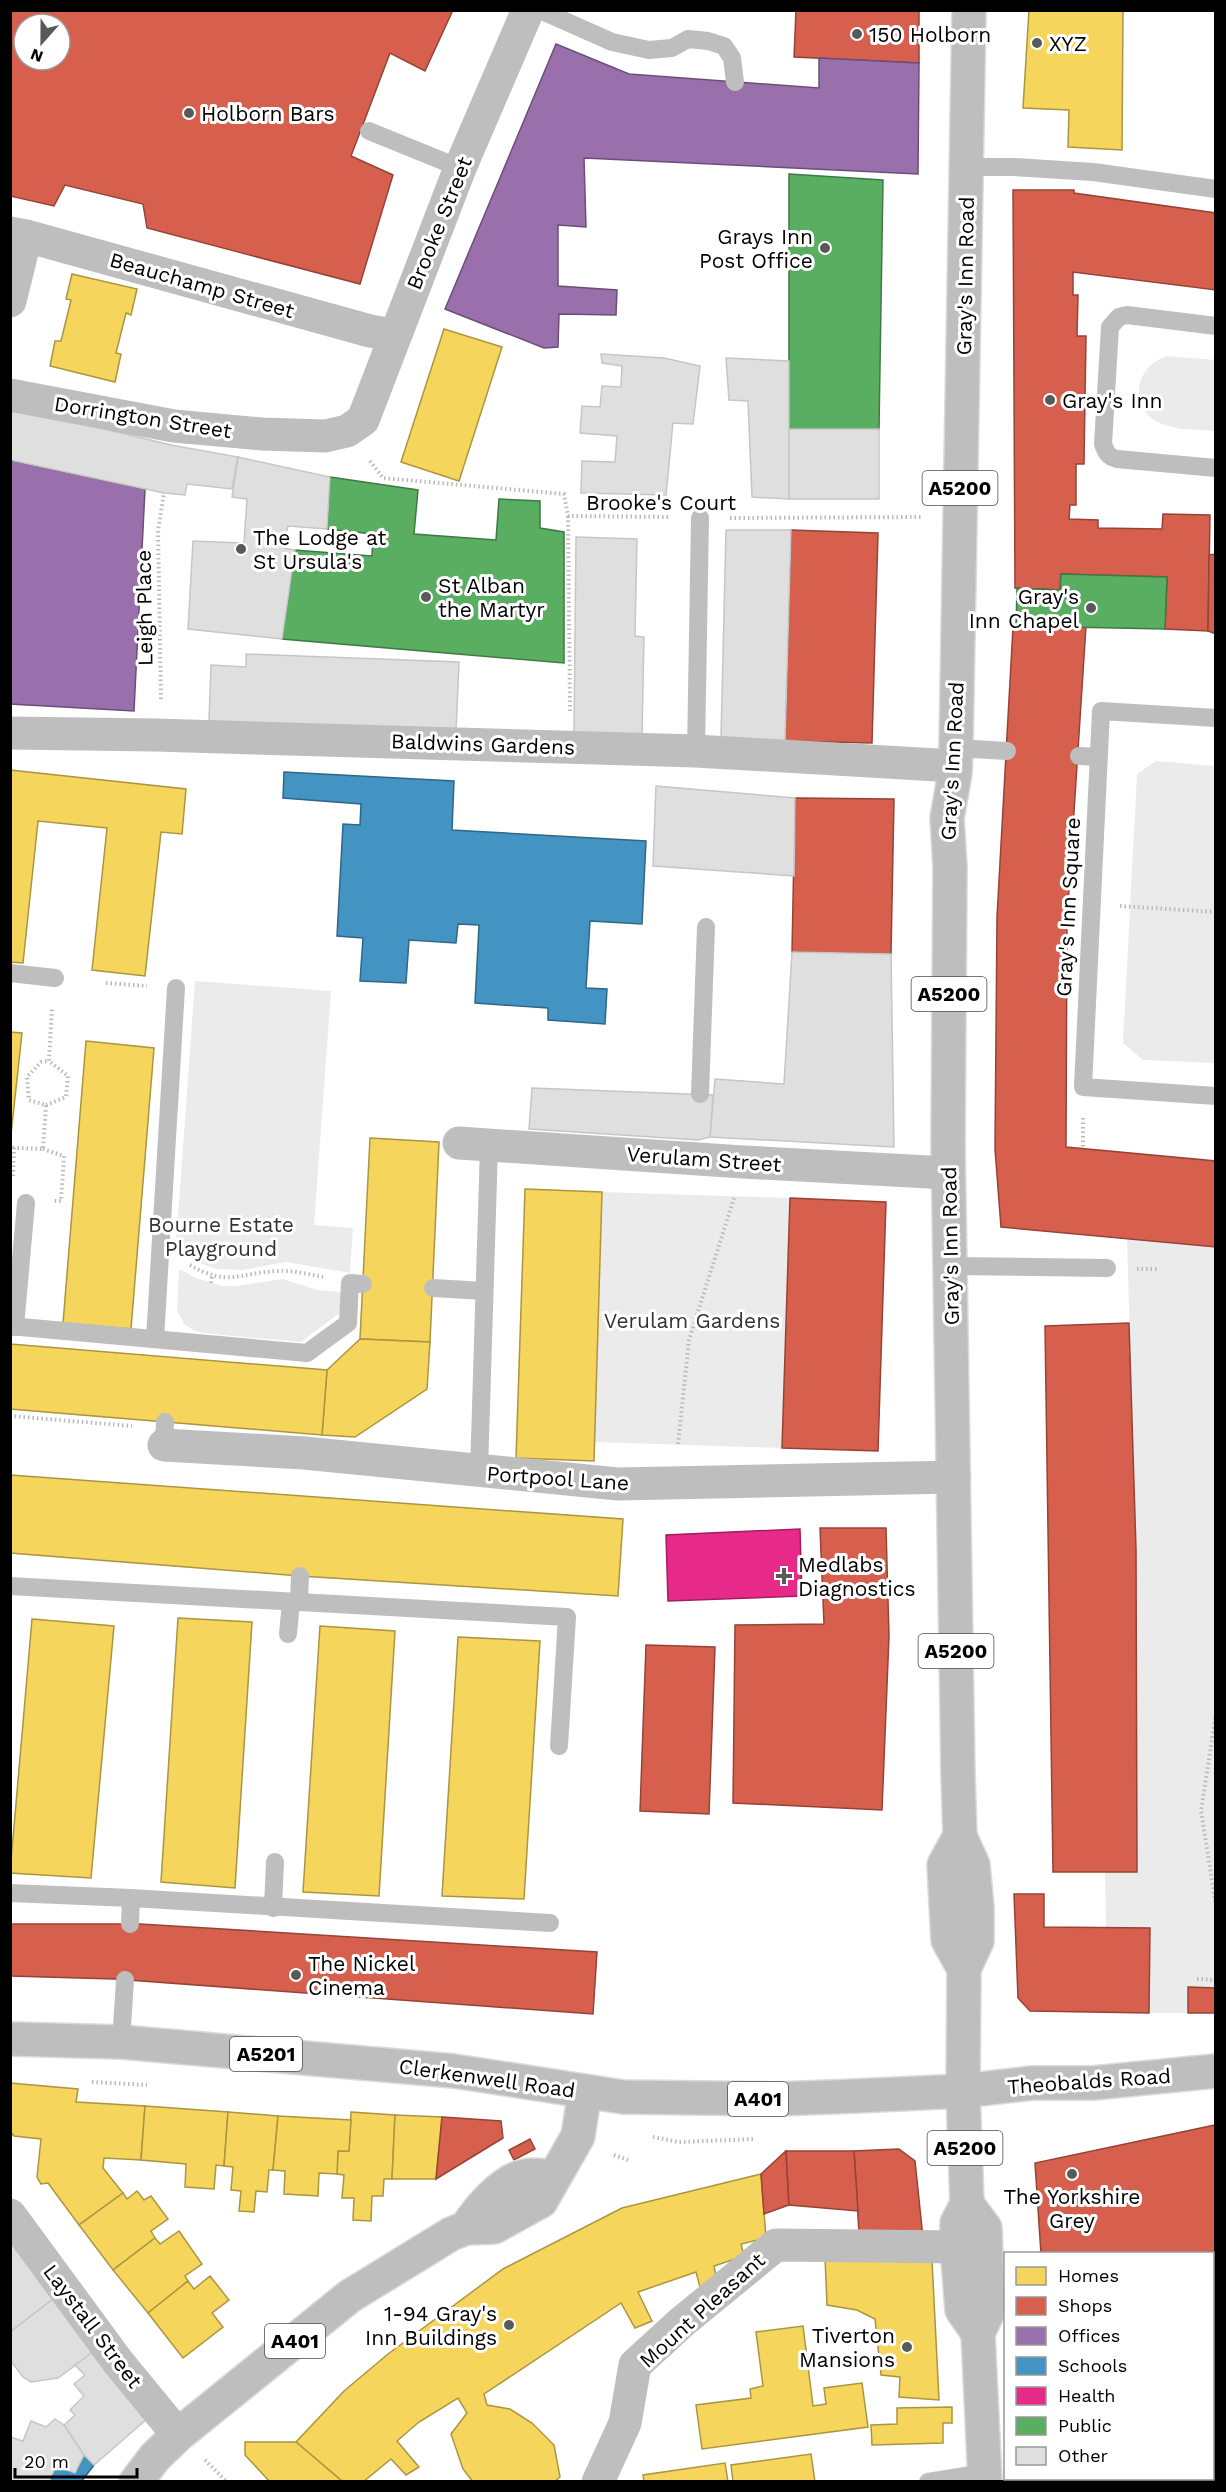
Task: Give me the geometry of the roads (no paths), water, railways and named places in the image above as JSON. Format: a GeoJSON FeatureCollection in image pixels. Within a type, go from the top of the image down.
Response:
{"type":"FeatureCollection","features":[{"type":"Feature","properties":{"kind":"main road","name":"Brooke Street"},"geometry":{"type":"LineString","coordinates":[[347,431],[363,420],[460,168],[528,10]]}},
{"type":"Feature","properties":{"kind":"main road","name":"Gray's Inn Road"},"geometry":{"type":"LineString","coordinates":[[969,10],[956,757],[947,818],[950,867],[948,1173],[960,1836],[973,1865],[977,1908],[977,1941],[964,1969],[963,2091],[967,2204],[957,2223],[957,2247],[962,2310],[978,2333]]}},
{"type":"Feature","properties":{"kind":"main road","name":"Beauchamp Street"},"geometry":{"type":"LineString","coordinates":[[18,234],[370,331],[394,335]]}},
{"type":"Feature","properties":{"kind":"main road"},"geometry":{"type":"LineString","coordinates":[[10,301],[18,234]]}},
{"type":"Feature","properties":{"kind":"main road","name":"Dorrington Street"},"geometry":{"type":"LineString","coordinates":[[10,395],[174,426],[262,434],[325,436],[347,431]]}},
{"type":"Feature","properties":{"kind":"main road","name":"Baldwins Gardens"},"geometry":{"type":"LineString","coordinates":[[10,733],[956,757]]}},
{"type":"Feature","properties":{"kind":"main road","name":"Verulam Street"},"geometry":{"type":"LineString","coordinates":[[474,1144],[698,1150],[948,1173]]}},
{"type":"Feature","properties":{"kind":"main road","name":"Portpool Lane"},"geometry":{"type":"LineString","coordinates":[[164,1432],[304,1453],[618,1484],[954,1477]]}},
{"type":"Feature","properties":{"kind":"main road","name":"Clerkenwell Road"},"geometry":{"type":"LineString","coordinates":[[10,2040],[121,2042],[477,2073],[623,2097],[777,2099],[963,2091]]}},
{"type":"Feature","properties":{"kind":"main road","name":"Theobalds Road"},"geometry":{"type":"LineString","coordinates":[[963,2091],[1032,2083],[1093,2083],[1215,2071]]}},
{"type":"Feature","properties":{"kind":"main road","name":"A401"},"geometry":{"type":"LineString","coordinates":[[136,2481],[159,2453],[178,2435],[350,2296],[451,2234],[466,2228],[481,2205],[503,2188],[524,2176],[553,2176],[578,2136],[585,2091]]}},
{"type":"Feature","properties":{"kind":"main road"},"geometry":{"type":"LineString","coordinates":[[967,2204],[986,2228],[988,2312],[978,2333],[985,2477]]}},
{"type":"Feature","properties":{"kind":"main road","name":"Laystall Street"},"geometry":{"type":"LineString","coordinates":[[10,2215],[118,2362],[178,2435]]}},
{"type":"Feature","properties":{"kind":"main road","name":"Mount Pleasant"},"geometry":{"type":"LineString","coordinates":[[598,2481],[625,2423],[635,2365],[682,2322],[776,2245],[957,2247]]}},
{"type":"Feature","properties":{"kind":"lane"},"geometry":{"type":"LineString","coordinates":[[540,10],[612,42],[649,50],[672,48],[688,39],[708,41],[724,46],[732,58],[735,82]]}},
{"type":"Feature","properties":{"kind":"lane"},"geometry":{"type":"LineString","coordinates":[[369,131],[460,168]]}},
{"type":"Feature","properties":{"kind":"lane"},"geometry":{"type":"LineString","coordinates":[[966,167],[1014,167],[1093,172],[1215,189]]}},
{"type":"Feature","properties":{"kind":"lane"},"geometry":{"type":"LineString","coordinates":[[1215,326],[1127,315],[1113,321],[1110,327],[1103,444],[1111,458],[1215,468]]}},
{"type":"Feature","properties":{"kind":"lane"},"geometry":{"type":"LineString","coordinates":[[696,751],[700,518]]}},
{"type":"Feature","properties":{"kind":"lane","name":"Gray's Inn Square"},"geometry":{"type":"LineString","coordinates":[[1215,718],[1101,711],[1083,1087],[1215,1096]]}},
{"type":"Feature","properties":{"kind":"lane"},"geometry":{"type":"LineString","coordinates":[[956,757],[1006,751]]}},
{"type":"Feature","properties":{"kind":"lane"},"geometry":{"type":"LineString","coordinates":[[1079,756],[1098,757]]}},
{"type":"Feature","properties":{"kind":"lane"},"geometry":{"type":"LineString","coordinates":[[699,1094],[706,927]]}},
{"type":"Feature","properties":{"kind":"lane"},"geometry":{"type":"LineString","coordinates":[[10,973],[55,978]]}},
{"type":"Feature","properties":{"kind":"lane"},"geometry":{"type":"LineString","coordinates":[[163,1345],[177,988]]}},
{"type":"Feature","properties":{"kind":"lane"},"geometry":{"type":"LineString","coordinates":[[474,1144],[484,1291],[479,1472]]}},
{"type":"Feature","properties":{"kind":"lane"},"geometry":{"type":"LineString","coordinates":[[26,1203],[13,1327],[163,1345],[308,1353],[348,1323],[350,1283],[363,1284]]}},
{"type":"Feature","properties":{"kind":"lane"},"geometry":{"type":"LineString","coordinates":[[950,1266],[1107,1268]]}},
{"type":"Feature","properties":{"kind":"lane"},"geometry":{"type":"LineString","coordinates":[[432,1288],[484,1291]]}},
{"type":"Feature","properties":{"kind":"lane"},"geometry":{"type":"LineString","coordinates":[[288,1634],[300,1576]]}},
{"type":"Feature","properties":{"kind":"lane"},"geometry":{"type":"LineString","coordinates":[[10,1586],[567,1617],[559,1746]]}},
{"type":"Feature","properties":{"kind":"lane"},"geometry":{"type":"LineString","coordinates":[[273,1908],[275,1862]]}},
{"type":"Feature","properties":{"kind":"lane"},"geometry":{"type":"LineString","coordinates":[[10,1893],[550,1923]]}},
{"type":"Feature","properties":{"kind":"lane"},"geometry":{"type":"LineString","coordinates":[[130,1924],[131,1898]]}},
{"type":"Feature","properties":{"kind":"lane"},"geometry":{"type":"LineString","coordinates":[[121,2042],[125,1980]]}},
{"type":"Feature","properties":{"kind":"lane"},"geometry":{"type":"LineString","coordinates":[[928,2481],[985,2477]]}},
{"type":"Feature","properties":{"kind":"place","name":"150 Holborn"},"geometry":{"type":"Point","coordinates":[857,34]}},
{"type":"Feature","properties":{"kind":"place","name":"XYZ"},"geometry":{"type":"Point","coordinates":[1037,43]}},
{"type":"Feature","properties":{"kind":"place","name":"Holborn Bars"},"geometry":{"type":"Point","coordinates":[189,113]}},
{"type":"Feature","properties":{"kind":"place","name":"Grays Inn Post Office"},"geometry":{"type":"Point","coordinates":[825,248]}},
{"type":"Feature","properties":{"kind":"place","name":"Gray's Inn"},"geometry":{"type":"Point","coordinates":[1050,400]}},
{"type":"Feature","properties":{"kind":"place","name":"The Lodge at St Ursula's"},"geometry":{"type":"Point","coordinates":[241,549]}},
{"type":"Feature","properties":{"kind":"place","name":"St Alban the Martyr"},"geometry":{"type":"Point","coordinates":[426,597]}},
{"type":"Feature","properties":{"kind":"place","name":"Gray's Inn Chapel"},"geometry":{"type":"Point","coordinates":[1091,608]}},
{"type":"Feature","properties":{"kind":"place","name":"Medlabs Diagnostics"},"geometry":{"type":"Point","coordinates":[784,1576]}},
{"type":"Feature","properties":{"kind":"place","name":"The Nickel Cinema"},"geometry":{"type":"Point","coordinates":[296,1975]}},
{"type":"Feature","properties":{"kind":"place","name":"The Yorkshire Grey"},"geometry":{"type":"Point","coordinates":[1072,2174]}},
{"type":"Feature","properties":{"kind":"place","name":"1-94 Gray's Inn Buildings"},"geometry":{"type":"Point","coordinates":[509,2325]}},
{"type":"Feature","properties":{"kind":"place","name":"Tiverton Mansions"},"geometry":{"type":"Point","coordinates":[907,2347]}},
{"type":"Feature","properties":{"kind":"park label","name":"Bourne Estate Playground"},"geometry":{"type":"Point","coordinates":[221,1236]}},
{"type":"Feature","properties":{"kind":"park label","name":"Verulam Gardens"},"geometry":{"type":"Point","coordinates":[692,1320]}}]}
